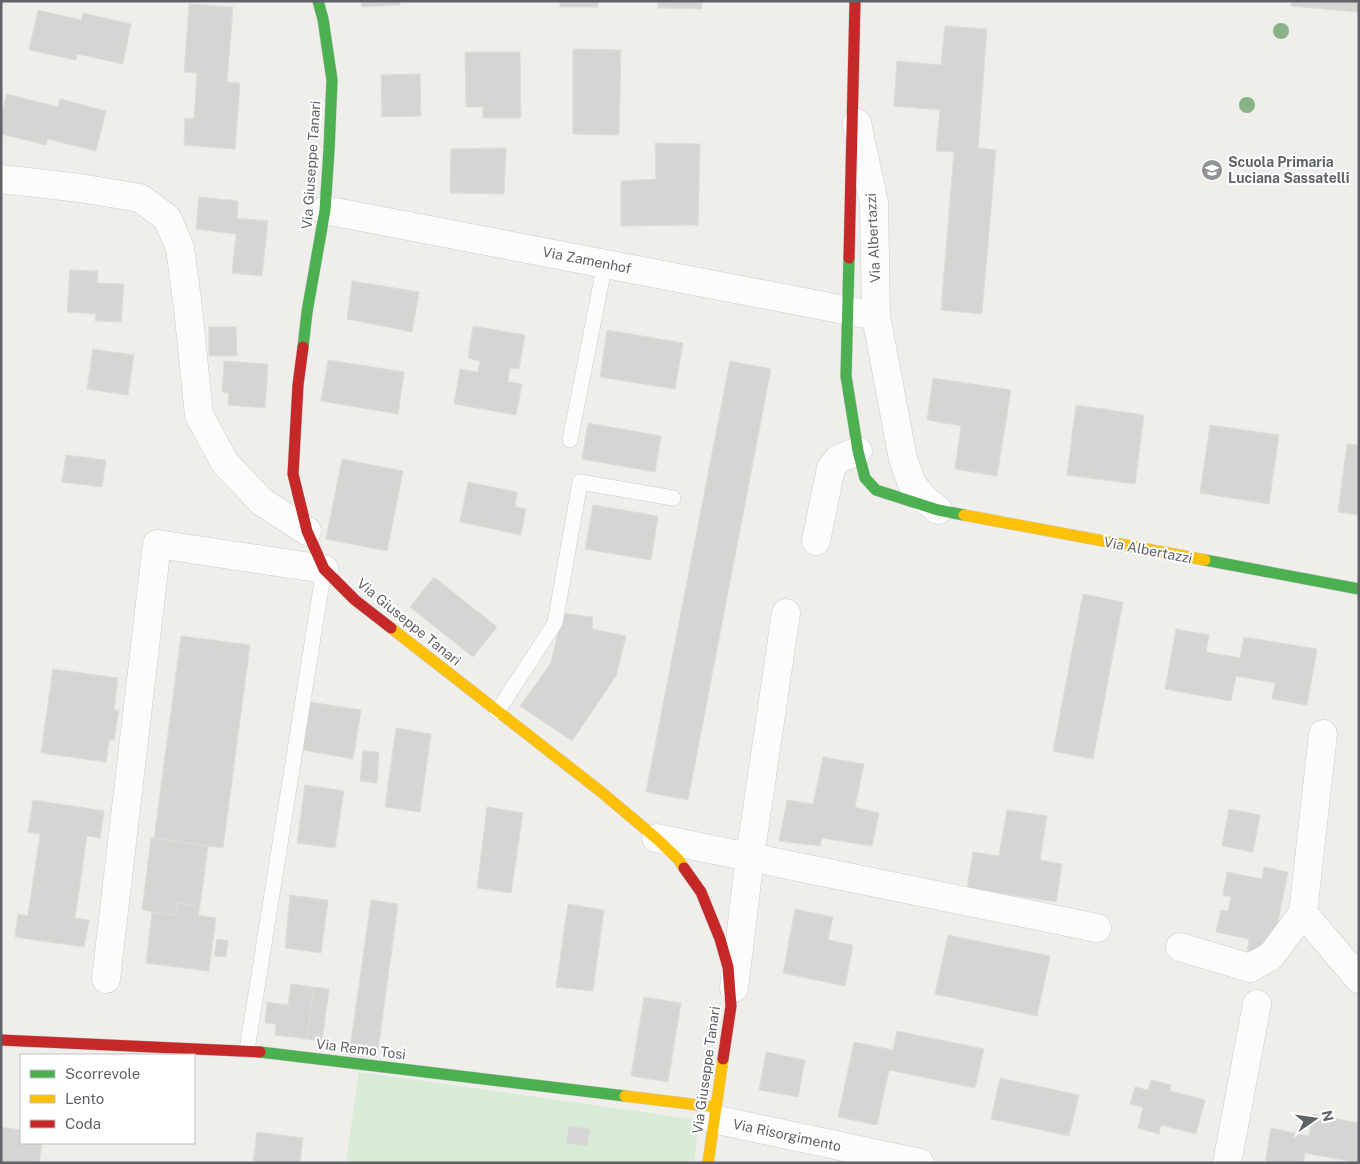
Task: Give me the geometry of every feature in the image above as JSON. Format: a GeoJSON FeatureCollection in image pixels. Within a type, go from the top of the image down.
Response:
{"type":"FeatureCollection","features":[{"type":"Feature","properties":{"kind":"street","name":"Via Giuseppe Tanari"},"geometry":{"type":"LineString","coordinates":[[318,1],[323,19],[332,80],[325,210],[306,321],[298,384],[294,444],[293,474],[307,531],[324,569],[354,600],[600,791],[656,838],[678,859],[701,892],[708,906],[728,966],[732,1006],[714,1113],[708,1163]]}},
{"type":"Feature","properties":{"kind":"street","name":"Via Albertazzi"},"geometry":{"type":"LineString","coordinates":[[855,1],[846,376],[858,451],[865,478],[876,490],[938,510],[1359,589]]}},
{"type":"Feature","properties":{"kind":"street","name":"Via Albertazzi"},"geometry":{"type":"LineString","coordinates":[[853,103],[874,203],[876,316],[903,458],[912,484],[923,498],[938,510]]}},
{"type":"Feature","properties":{"kind":"street"},"geometry":{"type":"LineString","coordinates":[[1,179],[80,188],[140,198],[167,218],[180,248],[199,415],[225,463],[262,502],[307,531]]}},
{"type":"Feature","properties":{"kind":"street","name":"Via Zamenhof"},"geometry":{"type":"LineString","coordinates":[[325,210],[848,309]]}},
{"type":"Feature","properties":{"kind":"street"},"geometry":{"type":"LineString","coordinates":[[848,309],[876,316]]}},
{"type":"Feature","properties":{"kind":"street"},"geometry":{"type":"LineString","coordinates":[[816,541],[831,468],[838,459],[858,451]]}},
{"type":"Feature","properties":{"kind":"street"},"geometry":{"type":"LineString","coordinates":[[106,979],[157,544],[324,569]]}},
{"type":"Feature","properties":{"kind":"street"},"geometry":{"type":"LineString","coordinates":[[732,1006],[750,857],[786,613]]}},
{"type":"Feature","properties":{"kind":"street"},"geometry":{"type":"LineString","coordinates":[[1180,947],[1250,968],[1271,956],[1303,913],[1323,734]]}},
{"type":"Feature","properties":{"kind":"street"},"geometry":{"type":"LineString","coordinates":[[656,838],[1097,928]]}},
{"type":"Feature","properties":{"kind":"street"},"geometry":{"type":"LineString","coordinates":[[1303,913],[1359,979]]}},
{"type":"Feature","properties":{"kind":"street"},"geometry":{"type":"LineString","coordinates":[[1227,1163],[1257,1004]]}},
{"type":"Feature","properties":{"kind":"street","name":"Via Remo Tosi"},"geometry":{"type":"LineString","coordinates":[[1,1040],[248,1050],[714,1113]]}},
{"type":"Feature","properties":{"kind":"street","name":"Via Risorgimento"},"geometry":{"type":"LineString","coordinates":[[714,1113],[920,1163]]}},
{"type":"Feature","properties":{"kind":"lane"},"geometry":{"type":"LineString","coordinates":[[570,440],[604,263]]}},
{"type":"Feature","properties":{"kind":"lane"},"geometry":{"type":"LineString","coordinates":[[497,712],[555,623],[580,482],[673,498]]}},
{"type":"Feature","properties":{"kind":"lane"},"geometry":{"type":"LineString","coordinates":[[248,1050],[324,569]]}},
{"type":"Feature","properties":{"kind":"green space"},"geometry":{"type":"Polygon","coordinates":[[[359,1072],[699,1120],[694,1163],[346,1163],[359,1072]]]}},
{"type":"Feature","properties":{"kind":"building"},"geometry":{"type":"Polygon","coordinates":[[[361,1],[399,1],[400,5],[362,7],[361,1]]]}},
{"type":"Feature","properties":{"kind":"building"},"geometry":{"type":"Polygon","coordinates":[[[560,1],[598,1],[598,7],[560,7],[560,1]]]}},
{"type":"Feature","properties":{"kind":"building"},"geometry":{"type":"Polygon","coordinates":[[[658,1],[702,1],[702,9],[658,8],[658,1]]]}},
{"type":"Feature","properties":{"kind":"building"},"geometry":{"type":"Polygon","coordinates":[[[1292,1],[1359,1],[1359,12],[1291,6],[1292,1]]]}},
{"type":"Feature","properties":{"kind":"building"},"geometry":{"type":"Polygon","coordinates":[[[189,4],[233,7],[227,82],[240,83],[235,149],[184,145],[185,118],[194,119],[197,73],[184,72],[189,4]]]}},
{"type":"Feature","properties":{"kind":"building"},"geometry":{"type":"Polygon","coordinates":[[[38,10],[81,20],[83,13],[131,24],[123,64],[77,54],[76,60],[29,50],[38,10]]]}},
{"type":"Feature","properties":{"kind":"building"},"geometry":{"type":"Polygon","coordinates":[[[945,26],[987,29],[978,148],[996,150],[982,314],[941,310],[954,152],[936,151],[940,110],[894,106],[897,61],[941,65],[945,26]]]}},
{"type":"Feature","properties":{"kind":"building"},"geometry":{"type":"Polygon","coordinates":[[[573,49],[621,50],[619,135],[573,134],[573,49]]]}},
{"type":"Feature","properties":{"kind":"building"},"geometry":{"type":"Polygon","coordinates":[[[465,52],[520,52],[521,118],[483,118],[483,107],[466,107],[465,52]]]}},
{"type":"Feature","properties":{"kind":"building"},"geometry":{"type":"Polygon","coordinates":[[[420,74],[421,116],[382,117],[381,75],[420,74]]]}},
{"type":"Feature","properties":{"kind":"building"},"geometry":{"type":"Polygon","coordinates":[[[7,94],[58,107],[60,99],[106,111],[96,151],[48,139],[46,145],[1,134],[1,115],[7,94]]]}},
{"type":"Feature","properties":{"kind":"building"},"geometry":{"type":"Polygon","coordinates":[[[655,143],[700,144],[698,225],[621,226],[621,181],[656,179],[655,143]]]}},
{"type":"Feature","properties":{"kind":"building"},"geometry":{"type":"Polygon","coordinates":[[[506,148],[504,194],[450,193],[451,149],[506,148]]]}},
{"type":"Feature","properties":{"kind":"building"},"geometry":{"type":"Polygon","coordinates":[[[199,197],[238,201],[237,218],[268,221],[262,276],[232,273],[236,234],[196,229],[199,197]]]}},
{"type":"Feature","properties":{"kind":"building"},"geometry":{"type":"Polygon","coordinates":[[[70,270],[98,271],[97,283],[124,284],[121,322],[95,321],[96,314],[67,312],[70,270]]]}},
{"type":"Feature","properties":{"kind":"building"},"geometry":{"type":"Polygon","coordinates":[[[352,281],[419,292],[412,332],[347,319],[352,281]]]}},
{"type":"Feature","properties":{"kind":"building"},"geometry":{"type":"Polygon","coordinates":[[[473,326],[525,335],[519,369],[510,368],[508,382],[522,384],[516,415],[454,404],[460,369],[478,372],[480,361],[468,358],[473,326]]]}},
{"type":"Feature","properties":{"kind":"building"},"geometry":{"type":"Polygon","coordinates":[[[209,327],[236,327],[237,356],[209,356],[209,327]]]}},
{"type":"Feature","properties":{"kind":"building"},"geometry":{"type":"Polygon","coordinates":[[[607,330],[683,343],[675,389],[600,377],[607,330]]]}},
{"type":"Feature","properties":{"kind":"building"},"geometry":{"type":"Polygon","coordinates":[[[93,349],[134,355],[128,395],[87,389],[93,349]]]}},
{"type":"Feature","properties":{"kind":"building"},"geometry":{"type":"Polygon","coordinates":[[[328,360],[404,372],[398,414],[321,401],[328,360]]]}},
{"type":"Feature","properties":{"kind":"building"},"geometry":{"type":"Polygon","coordinates":[[[224,361],[268,364],[265,408],[228,405],[229,393],[222,392],[224,361]]]}},
{"type":"Feature","properties":{"kind":"building"},"geometry":{"type":"Polygon","coordinates":[[[730,361],[771,369],[688,800],[646,792],[730,361]]]}},
{"type":"Feature","properties":{"kind":"building"},"geometry":{"type":"Polygon","coordinates":[[[933,378],[1011,390],[997,476],[955,469],[961,426],[927,420],[933,378]]]}},
{"type":"Feature","properties":{"kind":"building"},"geometry":{"type":"Polygon","coordinates":[[[1076,405],[1144,415],[1135,484],[1067,475],[1076,405]]]}},
{"type":"Feature","properties":{"kind":"building"},"geometry":{"type":"Polygon","coordinates":[[[588,423],[661,436],[655,472],[582,459],[588,423]]]}},
{"type":"Feature","properties":{"kind":"building"},"geometry":{"type":"Polygon","coordinates":[[[1210,425],[1279,435],[1269,504],[1200,493],[1210,425]]]}},
{"type":"Feature","properties":{"kind":"building"},"geometry":{"type":"Polygon","coordinates":[[[1347,444],[1359,445],[1359,515],[1338,512],[1347,444]]]}},
{"type":"Feature","properties":{"kind":"building"},"geometry":{"type":"Polygon","coordinates":[[[66,455],[106,460],[102,487],[62,482],[66,455]]]}},
{"type":"Feature","properties":{"kind":"building"},"geometry":{"type":"Polygon","coordinates":[[[342,459],[403,471],[387,551],[326,539],[342,459]]]}},
{"type":"Feature","properties":{"kind":"building"},"geometry":{"type":"Polygon","coordinates":[[[468,482],[517,492],[515,507],[526,509],[521,535],[460,522],[468,482]]]}},
{"type":"Feature","properties":{"kind":"building"},"geometry":{"type":"Polygon","coordinates":[[[593,505],[658,516],[651,560],[585,549],[593,505]]]}},
{"type":"Feature","properties":{"kind":"building"},"geometry":{"type":"Polygon","coordinates":[[[434,577],[497,627],[473,657],[410,607],[434,577]]]}},
{"type":"Feature","properties":{"kind":"building"},"geometry":{"type":"Polygon","coordinates":[[[1083,594],[1123,602],[1093,759],[1053,751],[1083,594]]]}},
{"type":"Feature","properties":{"kind":"building"},"geometry":{"type":"Polygon","coordinates":[[[562,613],[593,617],[592,629],[626,636],[616,676],[572,741],[520,706],[551,663],[562,613]]]}},
{"type":"Feature","properties":{"kind":"building"},"geometry":{"type":"Polygon","coordinates":[[[1176,629],[1209,635],[1206,652],[1240,658],[1244,637],[1317,649],[1307,705],[1272,699],[1275,683],[1236,676],[1231,701],[1165,689],[1176,629]]]}},
{"type":"Feature","properties":{"kind":"building"},"geometry":{"type":"Polygon","coordinates":[[[181,636],[250,645],[223,848],[154,838],[181,636]]]}},
{"type":"Feature","properties":{"kind":"building"},"geometry":{"type":"Polygon","coordinates":[[[53,669],[118,678],[114,710],[119,710],[114,740],[109,740],[106,762],[41,753],[53,669]]]}},
{"type":"Feature","properties":{"kind":"building"},"geometry":{"type":"Polygon","coordinates":[[[310,702],[361,710],[353,759],[303,750],[310,702]]]}},
{"type":"Feature","properties":{"kind":"building"},"geometry":{"type":"Polygon","coordinates":[[[396,728],[431,734],[420,812],[385,807],[396,728]]]}},
{"type":"Feature","properties":{"kind":"building"},"geometry":{"type":"Polygon","coordinates":[[[363,751],[379,752],[377,783],[360,781],[363,751]]]}},
{"type":"Feature","properties":{"kind":"building"},"geometry":{"type":"Polygon","coordinates":[[[823,757],[864,764],[855,807],[879,813],[872,846],[822,838],[820,846],[779,841],[787,800],[813,804],[823,757]]]}},
{"type":"Feature","properties":{"kind":"building"},"geometry":{"type":"Polygon","coordinates":[[[305,785],[344,791],[335,848],[297,843],[305,785]]]}},
{"type":"Feature","properties":{"kind":"building"},"geometry":{"type":"Polygon","coordinates":[[[33,800],[104,811],[100,838],[87,836],[75,918],[89,920],[84,947],[15,937],[18,914],[28,916],[40,834],[28,832],[33,800]]]}},
{"type":"Feature","properties":{"kind":"building"},"geometry":{"type":"Polygon","coordinates":[[[487,807],[523,813],[511,893],[477,888],[487,807]]]}},
{"type":"Feature","properties":{"kind":"building"},"geometry":{"type":"Polygon","coordinates":[[[1229,809],[1260,815],[1253,852],[1222,846],[1229,809]]]}},
{"type":"Feature","properties":{"kind":"building"},"geometry":{"type":"Polygon","coordinates":[[[1007,810],[1047,816],[1040,860],[1062,864],[1056,902],[1004,894],[1003,900],[966,894],[973,852],[999,856],[1007,810]]]}},
{"type":"Feature","properties":{"kind":"building"},"geometry":{"type":"Polygon","coordinates":[[[151,838],[208,846],[200,906],[177,903],[176,915],[142,910],[151,838]]]}},
{"type":"Feature","properties":{"kind":"building"},"geometry":{"type":"Polygon","coordinates":[[[1264,867],[1288,872],[1271,956],[1247,951],[1249,939],[1216,932],[1221,910],[1228,911],[1231,897],[1223,895],[1227,872],[1262,879],[1264,867]]]}},
{"type":"Feature","properties":{"kind":"building"},"geometry":{"type":"Polygon","coordinates":[[[290,895],[328,900],[321,953],[285,948],[290,895]]]}},
{"type":"Feature","properties":{"kind":"building"},"geometry":{"type":"Polygon","coordinates":[[[371,900],[398,904],[377,1058],[349,1055],[371,900]]]}},
{"type":"Feature","properties":{"kind":"building"},"geometry":{"type":"Polygon","coordinates":[[[177,903],[200,906],[198,915],[216,918],[209,971],[146,963],[152,912],[176,915],[177,903]]]}},
{"type":"Feature","properties":{"kind":"building"},"geometry":{"type":"Polygon","coordinates":[[[568,904],[604,910],[593,991],[556,987],[568,904]]]}},
{"type":"Feature","properties":{"kind":"building"},"geometry":{"type":"Polygon","coordinates":[[[795,909],[833,917],[828,940],[853,945],[845,986],[783,973],[795,909]]]}},
{"type":"Feature","properties":{"kind":"building"},"geometry":{"type":"Polygon","coordinates":[[[948,935],[1050,956],[1037,1016],[935,994],[948,935]]]}},
{"type":"Feature","properties":{"kind":"building"},"geometry":{"type":"Polygon","coordinates":[[[217,939],[228,941],[226,957],[214,956],[217,939]]]}},
{"type":"Feature","properties":{"kind":"building"},"geometry":{"type":"Polygon","coordinates":[[[291,984],[314,987],[307,1039],[275,1035],[276,1024],[265,1023],[267,1002],[288,1005],[291,984]]]}},
{"type":"Feature","properties":{"kind":"building"},"geometry":{"type":"Polygon","coordinates":[[[314,987],[329,989],[322,1041],[307,1039],[314,987]]]}},
{"type":"Feature","properties":{"kind":"building"},"geometry":{"type":"Polygon","coordinates":[[[644,997],[681,1003],[668,1082],[631,1076],[644,997]]]}},
{"type":"Feature","properties":{"kind":"building"},"geometry":{"type":"Polygon","coordinates":[[[897,1031],[984,1049],[975,1088],[889,1070],[877,1125],[838,1117],[854,1042],[893,1050],[897,1031]]]}},
{"type":"Feature","properties":{"kind":"building"},"geometry":{"type":"Polygon","coordinates":[[[766,1052],[805,1060],[798,1097],[759,1090],[766,1052]]]}},
{"type":"Feature","properties":{"kind":"building"},"geometry":{"type":"Polygon","coordinates":[[[1000,1078],[1079,1095],[1069,1136],[991,1119],[1000,1078]]]}},
{"type":"Feature","properties":{"kind":"building"},"geometry":{"type":"Polygon","coordinates":[[[1151,1080],[1171,1085],[1170,1091],[1205,1100],[1196,1134],[1161,1125],[1159,1134],[1138,1128],[1143,1107],[1130,1104],[1135,1087],[1148,1090],[1151,1080]]]}},
{"type":"Feature","properties":{"kind":"building"},"geometry":{"type":"Polygon","coordinates":[[[1313,1114],[1359,1123],[1359,1163],[1305,1153],[1303,1163],[1265,1163],[1271,1128],[1309,1136],[1313,1114]]]}},
{"type":"Feature","properties":{"kind":"building"},"geometry":{"type":"Polygon","coordinates":[[[569,1126],[590,1129],[587,1146],[566,1143],[569,1126]]]}},
{"type":"Feature","properties":{"kind":"building"},"geometry":{"type":"Polygon","coordinates":[[[1,1127],[20,1130],[20,1144],[42,1144],[39,1163],[1,1163],[1,1127]]]}},
{"type":"Feature","properties":{"kind":"building"},"geometry":{"type":"Polygon","coordinates":[[[257,1132],[303,1138],[300,1163],[253,1163],[257,1132]]]}},
{"type":"Feature","properties":{"kind":"traffic: fast"},"geometry":{"type":"LineString","coordinates":[[303,347],[307,312],[325,210],[329,150],[332,80],[323,19],[318,1]]}},
{"type":"Feature","properties":{"kind":"traffic: fast"},"geometry":{"type":"LineString","coordinates":[[849,258],[846,376],[858,451],[865,478],[876,490],[938,510],[964,515]]}},
{"type":"Feature","properties":{"kind":"traffic: fast"},"geometry":{"type":"LineString","coordinates":[[1205,560],[1359,589]]}},
{"type":"Feature","properties":{"kind":"traffic: fast"},"geometry":{"type":"LineString","coordinates":[[260,1052],[625,1096]]}},
{"type":"Feature","properties":{"kind":"traffic: slow"},"geometry":{"type":"LineString","coordinates":[[964,515],[1205,560]]}},
{"type":"Feature","properties":{"kind":"traffic: slow"},"geometry":{"type":"LineString","coordinates":[[391,628],[600,791],[656,838],[678,859],[684,868]]}},
{"type":"Feature","properties":{"kind":"traffic: slow"},"geometry":{"type":"LineString","coordinates":[[708,1163],[723,1059]]}},
{"type":"Feature","properties":{"kind":"traffic: slow"},"geometry":{"type":"LineString","coordinates":[[625,1096],[715,1107]]}},
{"type":"Feature","properties":{"kind":"traffic: jam"},"geometry":{"type":"LineString","coordinates":[[849,258],[855,1]]}},
{"type":"Feature","properties":{"kind":"traffic: jam"},"geometry":{"type":"LineString","coordinates":[[303,347],[298,385],[293,474],[307,531],[324,569],[355,600],[391,628]]}},
{"type":"Feature","properties":{"kind":"traffic: jam"},"geometry":{"type":"LineString","coordinates":[[684,868],[701,892],[720,939],[728,967],[731,1006],[723,1059]]}},
{"type":"Feature","properties":{"kind":"traffic: jam"},"geometry":{"type":"LineString","coordinates":[[1,1040],[260,1052]]}},
{"type":"Feature","properties":{"kind":"place","name":"Scuola Primaria Luciana Sassatelli"},"geometry":{"type":"Point","coordinates":[1212,170]}}]}
